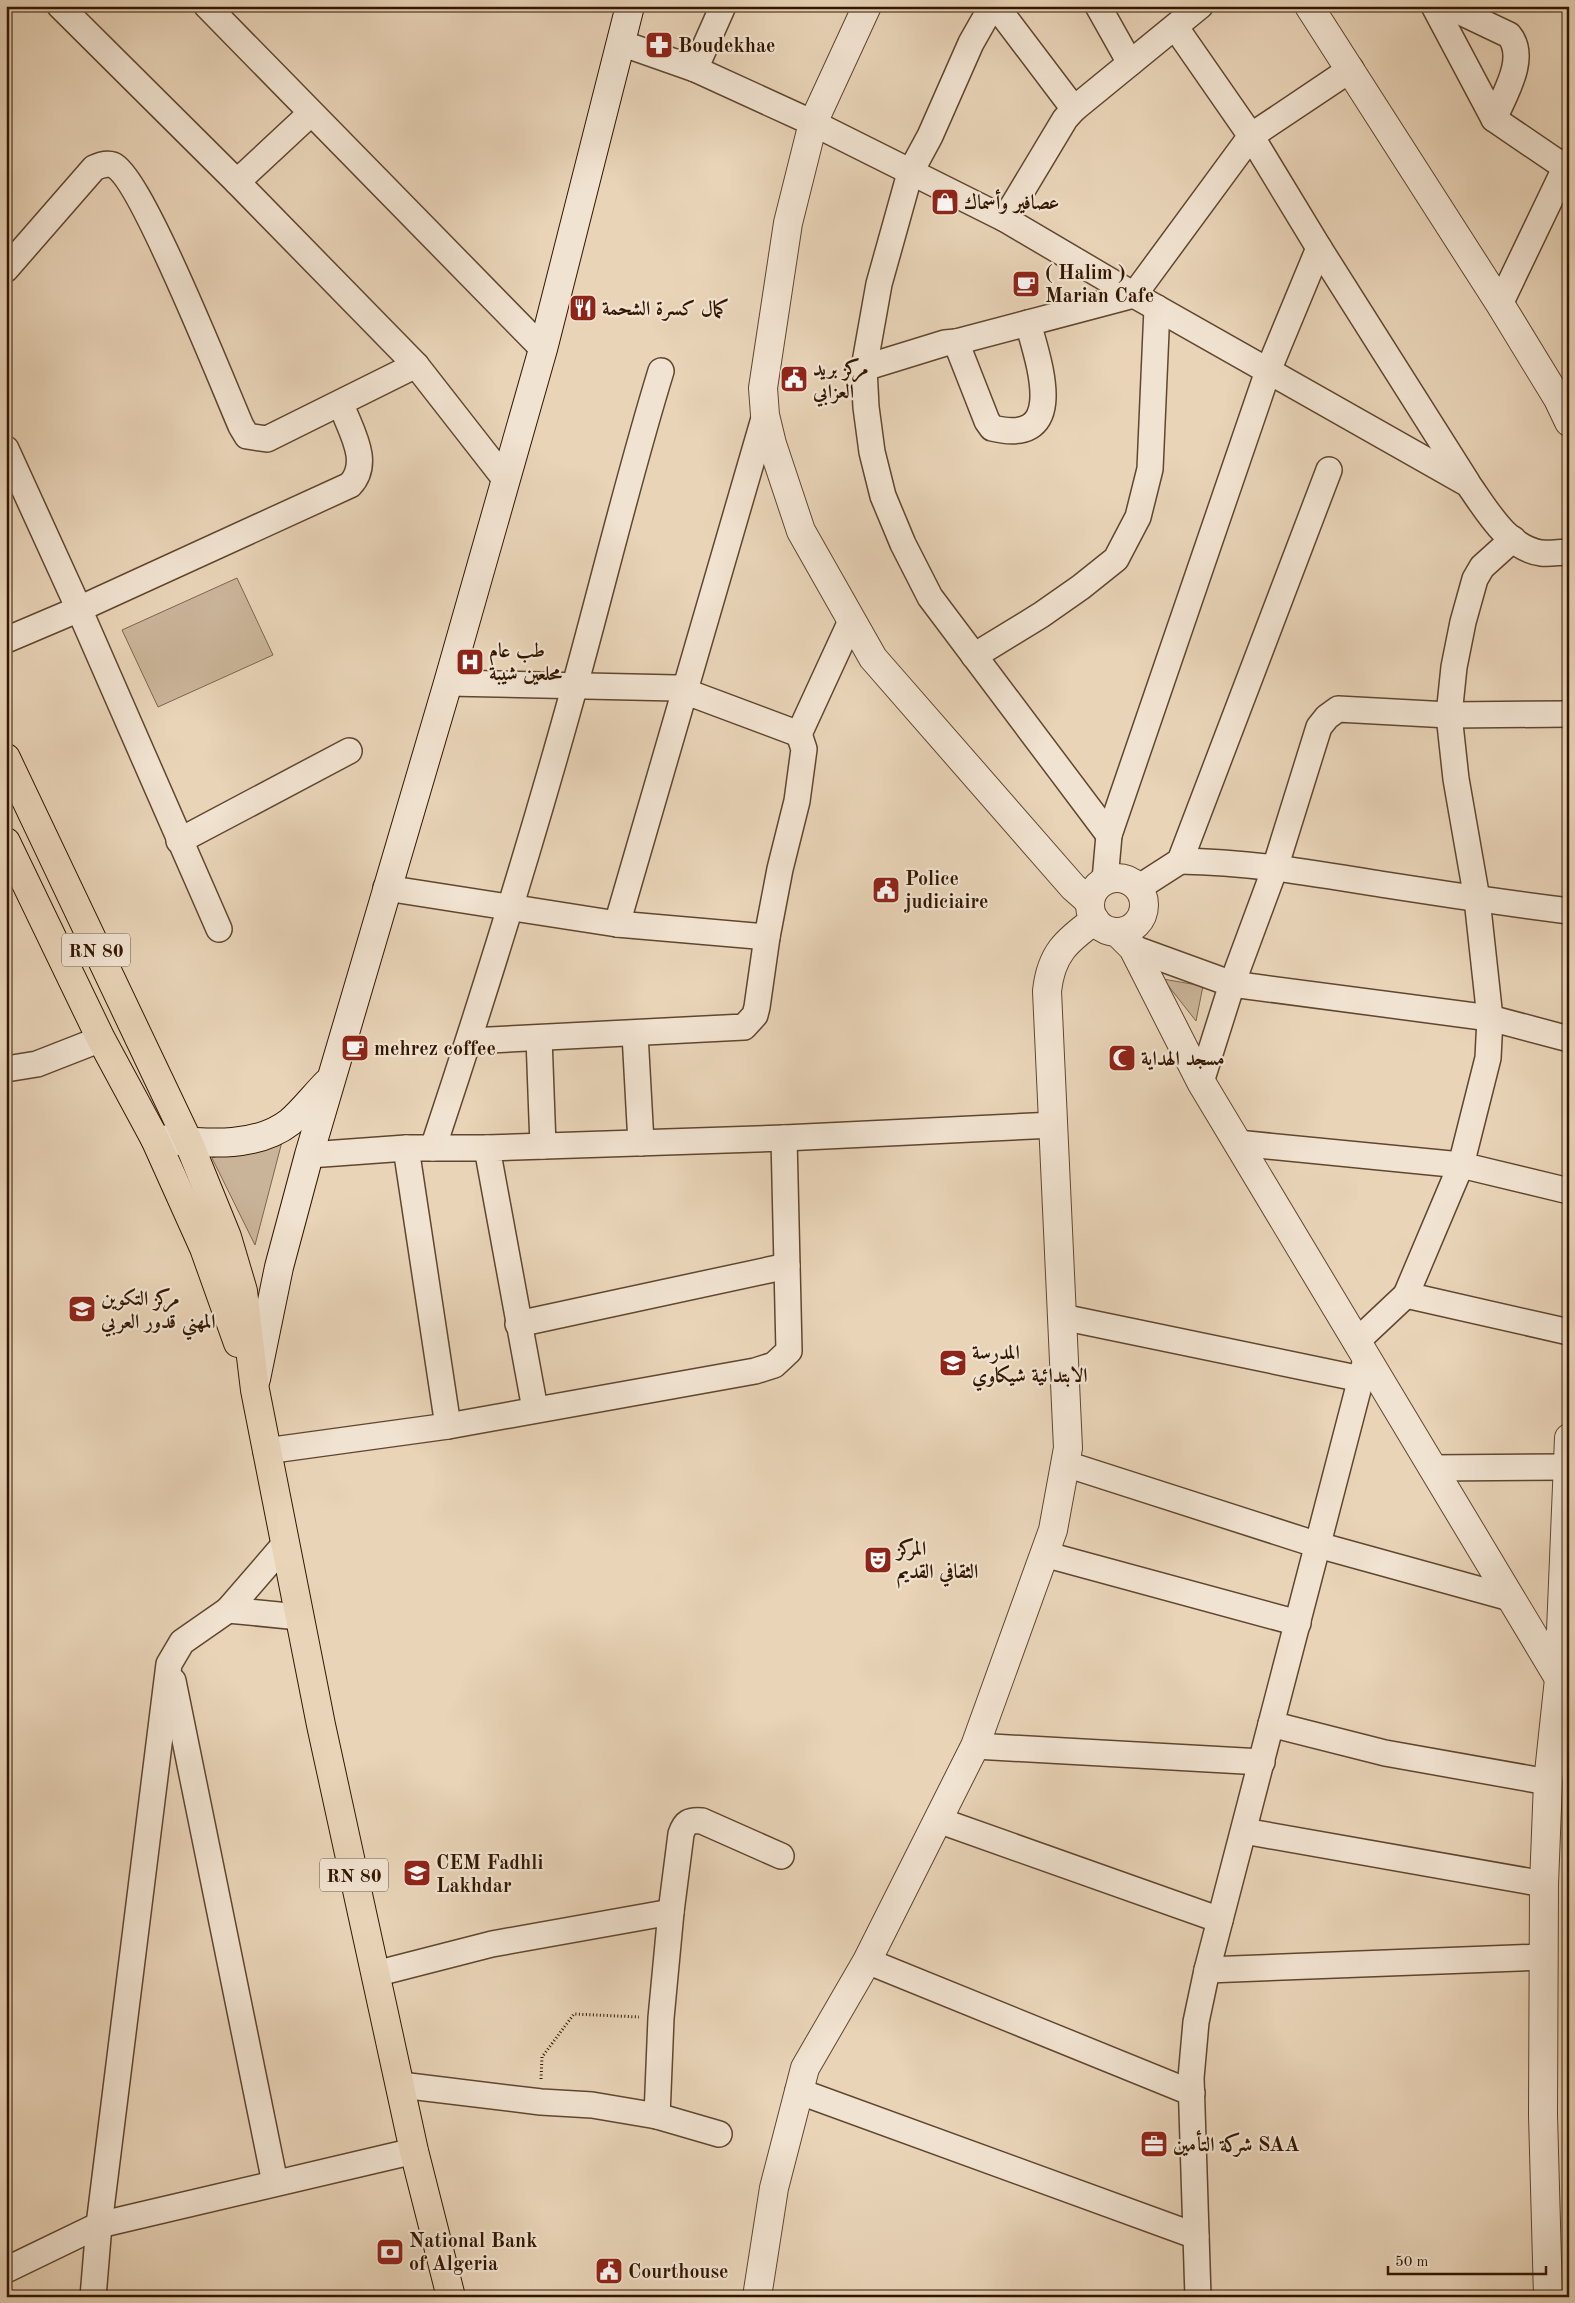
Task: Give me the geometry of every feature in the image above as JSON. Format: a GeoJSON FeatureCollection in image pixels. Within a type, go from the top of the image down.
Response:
{"type":"FeatureCollection","features":[{"type":"Feature","properties":{"kind":"main road","name":"RN 80"},"geometry":{"type":"LineString","coordinates":[[6,758],[45,844],[188,1141],[227,1237],[243,1291],[254,1390],[299,1616],[414,2151],[451,2297]]}},
{"type":"Feature","properties":{"kind":"main road"},"geometry":{"type":"LineString","coordinates":[[10,849],[45,844]]}},
{"type":"Feature","properties":{"kind":"main road","name":"RN 80"},"geometry":{"type":"LineString","coordinates":[[10,849],[101,1039],[155,1139],[204,1248],[254,1390]]}},
{"type":"Feature","properties":{"kind":"street"},"geometry":{"type":"LineString","coordinates":[[60,6],[237,182],[416,365],[505,479]]}},
{"type":"Feature","properties":{"kind":"street"},"geometry":{"type":"LineString","coordinates":[[207,6],[310,114],[543,348]]}},
{"type":"Feature","properties":{"kind":"street"},"geometry":{"type":"LineString","coordinates":[[254,1390],[279,1267],[309,1155],[386,888],[448,683],[543,348],[630,6]]}},
{"type":"Feature","properties":{"kind":"street"},"geometry":{"type":"LineString","coordinates":[[695,69],[723,6]]}},
{"type":"Feature","properties":{"kind":"street"},"geometry":{"type":"LineString","coordinates":[[867,6],[813,123],[788,223],[763,388],[765,415],[783,485],[801,531],[872,658],[1067,879],[1108,916],[1232,984],[1490,1018],[1569,1039]]}},
{"type":"Feature","properties":{"kind":"street"},"geometry":{"type":"LineString","coordinates":[[992,6],[971,43],[930,136],[910,173],[879,284],[864,368],[866,407],[872,452],[883,496],[903,544],[930,597],[1109,835]]}},
{"type":"Feature","properties":{"kind":"street"},"geometry":{"type":"LineString","coordinates":[[996,6],[1074,109]]}},
{"type":"Feature","properties":{"kind":"street"},"geometry":{"type":"LineString","coordinates":[[1098,6],[1130,63]]}},
{"type":"Feature","properties":{"kind":"street"},"geometry":{"type":"LineString","coordinates":[[1004,220],[1065,119],[1074,109],[1176,28],[1200,6]]}},
{"type":"Feature","properties":{"kind":"street"},"geometry":{"type":"LineString","coordinates":[[1309,6],[1500,304],[1558,399],[1569,422]]}},
{"type":"Feature","properties":{"kind":"street"},"geometry":{"type":"LineString","coordinates":[[1434,6],[1494,119],[1567,166],[1500,304]]}},
{"type":"Feature","properties":{"kind":"street"},"geometry":{"type":"LineString","coordinates":[[1448,6],[1509,35],[1516,43],[1515,68],[1494,119]]}},
{"type":"Feature","properties":{"kind":"street"},"geometry":{"type":"LineString","coordinates":[[1176,28],[1251,136],[1319,248],[1468,484],[1489,514],[1513,539],[1526,548],[1541,553],[1569,552]]}},
{"type":"Feature","properties":{"kind":"street"},"geometry":{"type":"LineString","coordinates":[[621,43],[695,69],[813,123],[1004,220],[1468,484]]}},
{"type":"Feature","properties":{"kind":"street"},"geometry":{"type":"LineString","coordinates":[[864,368],[945,343],[956,342],[1134,295],[1251,136],[1351,69]]}},
{"type":"Feature","properties":{"kind":"street"},"geometry":{"type":"LineString","coordinates":[[237,182],[310,114]]}},
{"type":"Feature","properties":{"kind":"street"},"geometry":{"type":"LineString","coordinates":[[6,269],[94,168],[102,164],[112,165],[125,176],[170,260],[247,436],[267,439],[341,404],[416,365]]}},
{"type":"Feature","properties":{"kind":"street"},"geometry":{"type":"LineString","coordinates":[[1319,248],[1268,371],[1109,835],[1108,916],[1361,1360],[1432,1468],[1564,1687]]}},
{"type":"Feature","properties":{"kind":"street"},"geometry":{"type":"LineString","coordinates":[[974,656],[1041,615],[1116,559],[1138,517],[1150,469],[1157,308]]}},
{"type":"Feature","properties":{"kind":"street"},"geometry":{"type":"LineString","coordinates":[[956,342],[987,421],[992,428],[1004,431],[1026,428],[1039,418],[1044,404],[1044,395],[1028,323]]}},
{"type":"Feature","properties":{"kind":"street"},"geometry":{"type":"LineString","coordinates":[[433,1148],[511,906],[575,686],[638,444],[661,371]]}},
{"type":"Feature","properties":{"kind":"street"},"geometry":{"type":"LineString","coordinates":[[6,640],[79,609],[350,485],[357,477],[361,458],[341,404]]}},
{"type":"Feature","properties":{"kind":"street"},"geometry":{"type":"LineString","coordinates":[[618,924],[765,415]]}},
{"type":"Feature","properties":{"kind":"street"},"geometry":{"type":"LineString","coordinates":[[6,449],[79,609],[179,841],[219,928]]}},
{"type":"Feature","properties":{"kind":"street"},"geometry":{"type":"LineString","coordinates":[[1180,861],[1329,470]]}},
{"type":"Feature","properties":{"kind":"street"},"geometry":{"type":"LineString","coordinates":[[1198,2297],[1192,2093],[1196,2022],[1207,1970],[1318,1545],[1361,1360],[1406,1295],[1461,1165],[1488,1058],[1490,1018],[1478,899],[1456,779],[1449,716],[1454,668],[1463,622],[1475,579],[1482,567],[1513,539]]}},
{"type":"Feature","properties":{"kind":"street"},"geometry":{"type":"LineString","coordinates":[[469,1041],[744,1027],[755,1015],[758,1007],[767,937],[780,869],[797,801],[804,749],[799,734],[851,621]]}},
{"type":"Feature","properties":{"kind":"street"},"geometry":{"type":"LineString","coordinates":[[448,683],[676,688],[799,734]]}},
{"type":"Feature","properties":{"kind":"street"},"geometry":{"type":"LineString","coordinates":[[1202,1082],[1232,984],[1275,868],[1320,728],[1327,716],[1338,709],[1449,716],[1569,714]]}},
{"type":"Feature","properties":{"kind":"street"},"geometry":{"type":"LineString","coordinates":[[179,841],[349,751]]}},
{"type":"Feature","properties":{"kind":"street"},"geometry":{"type":"LineString","coordinates":[[1138,888],[1180,861],[1221,862],[1275,868],[1478,899],[1569,910]]}},
{"type":"Feature","properties":{"kind":"street"},"geometry":{"type":"LineString","coordinates":[[757,2297],[774,2188],[805,2068],[867,1960],[975,1746],[1053,1530],[1068,1448],[1047,991],[1049,974],[1055,958],[1068,939],[1108,916],[1123,878],[1138,888],[1144,904],[1139,920],[1133,926],[1108,916]]}},
{"type":"Feature","properties":{"kind":"street"},"geometry":{"type":"LineString","coordinates":[[386,888],[618,924],[767,937]]}},
{"type":"Feature","properties":{"kind":"street"},"geometry":{"type":"LineString","coordinates":[[635,1034],[641,1143]]}},
{"type":"Feature","properties":{"kind":"street"},"geometry":{"type":"LineString","coordinates":[[539,1038],[543,1146]]}},
{"type":"Feature","properties":{"kind":"street"},"geometry":{"type":"LineString","coordinates":[[6,1070],[37,1064],[101,1039]]}},
{"type":"Feature","properties":{"kind":"street"},"geometry":{"type":"LineString","coordinates":[[155,1139],[234,1142],[275,1131],[289,1122],[330,1080]]}},
{"type":"Feature","properties":{"kind":"street"},"geometry":{"type":"LineString","coordinates":[[309,1155],[406,1148],[487,1148],[784,1138],[1054,1125]]}},
{"type":"Feature","properties":{"kind":"street"},"geometry":{"type":"LineString","coordinates":[[266,1451],[448,1426],[755,1371],[774,1365],[789,1351],[784,1138]]}},
{"type":"Feature","properties":{"kind":"street"},"geometry":{"type":"LineString","coordinates":[[1238,1143],[1461,1165],[1569,1191]]}},
{"type":"Feature","properties":{"kind":"street"},"geometry":{"type":"LineString","coordinates":[[406,1148],[448,1426]]}},
{"type":"Feature","properties":{"kind":"street"},"geometry":{"type":"LineString","coordinates":[[487,1148],[535,1409]]}},
{"type":"Feature","properties":{"kind":"street"},"geometry":{"type":"LineString","coordinates":[[518,1324],[787,1266]]}},
{"type":"Feature","properties":{"kind":"street"},"geometry":{"type":"LineString","coordinates":[[1406,1295],[1569,1332]]}},
{"type":"Feature","properties":{"kind":"street"},"geometry":{"type":"LineString","coordinates":[[1062,1317],[1361,1360]]}},
{"type":"Feature","properties":{"kind":"street"},"geometry":{"type":"LineString","coordinates":[[1548,2297],[1543,2115],[1542,1958],[1548,1782],[1564,1687],[1566,1467],[1569,1438]]}},
{"type":"Feature","properties":{"kind":"street"},"geometry":{"type":"LineString","coordinates":[[1066,1464],[1318,1545],[1510,1598]]}},
{"type":"Feature","properties":{"kind":"street"},"geometry":{"type":"LineString","coordinates":[[1432,1468],[1566,1467]]}},
{"type":"Feature","properties":{"kind":"street"},"geometry":{"type":"LineString","coordinates":[[94,2297],[99,2224],[169,1664],[182,1642],[228,1610],[285,1544]]}},
{"type":"Feature","properties":{"kind":"street"},"geometry":{"type":"LineString","coordinates":[[1044,1554],[1298,1623]]}},
{"type":"Feature","properties":{"kind":"street"},"geometry":{"type":"LineString","coordinates":[[228,1610],[299,1616]]}},
{"type":"Feature","properties":{"kind":"street"},"geometry":{"type":"LineString","coordinates":[[169,1664],[275,2183]]}},
{"type":"Feature","properties":{"kind":"street"},"geometry":{"type":"LineString","coordinates":[[1271,1724],[1385,1753],[1548,1782]]}},
{"type":"Feature","properties":{"kind":"street"},"geometry":{"type":"LineString","coordinates":[[975,1746],[1262,1762]]}},
{"type":"Feature","properties":{"kind":"street"},"geometry":{"type":"LineString","coordinates":[[657,2116],[661,2018],[681,1834],[684,1825],[690,1820],[702,1821],[781,1856]]}},
{"type":"Feature","properties":{"kind":"street"},"geometry":{"type":"LineString","coordinates":[[938,1820],[1220,1920]]}},
{"type":"Feature","properties":{"kind":"street"},"geometry":{"type":"LineString","coordinates":[[1244,1831],[1544,1884]]}},
{"type":"Feature","properties":{"kind":"street"},"geometry":{"type":"LineString","coordinates":[[375,1974],[492,1944],[672,1912]]}},
{"type":"Feature","properties":{"kind":"street"},"geometry":{"type":"LineString","coordinates":[[1207,1970],[1542,1958]]}},
{"type":"Feature","properties":{"kind":"street"},"geometry":{"type":"LineString","coordinates":[[867,1960],[1192,2093]]}},
{"type":"Feature","properties":{"kind":"street"},"geometry":{"type":"LineString","coordinates":[[401,2085],[541,2102],[592,2105],[657,2116],[719,2134]]}},
{"type":"Feature","properties":{"kind":"street"},"geometry":{"type":"LineString","coordinates":[[798,2091],[1196,2236]]}},
{"type":"Feature","properties":{"kind":"street"},"geometry":{"type":"LineString","coordinates":[[6,2270],[99,2224],[414,2151]]}},
{"type":"Feature","properties":{"kind":"path"},"geometry":{"type":"LineString","coordinates":[[541,2102],[542,2057],[574,2014],[661,2018]]}},
{"type":"Feature","properties":{"kind":"shaded area"},"geometry":{"type":"Polygon","coordinates":[[[237,578],[273,655],[158,707],[122,630],[237,578]]]}},
{"type":"Feature","properties":{"kind":"shaded area"},"geometry":{"type":"Polygon","coordinates":[[[1163,979],[1203,986],[1196,1021],[1163,979]]]}},
{"type":"Feature","properties":{"kind":"shaded area"},"geometry":{"type":"Polygon","coordinates":[[[284,1134],[255,1245],[212,1158],[284,1134]]]}},
{"type":"Feature","properties":{"kind":"place","name":"Boudekhae"},"geometry":{"type":"Point","coordinates":[659,45]}},
{"type":"Feature","properties":{"kind":"place","name":"عصافير وأسماك"},"geometry":{"type":"Point","coordinates":[945,202]}},
{"type":"Feature","properties":{"kind":"place","name":"( Halim ) Marian Cafe"},"geometry":{"type":"Point","coordinates":[1026,284]}},
{"type":"Feature","properties":{"kind":"place","name":"كمال كسرة الشحمة"},"geometry":{"type":"Point","coordinates":[583,308]}},
{"type":"Feature","properties":{"kind":"place","name":"مركز بريد العزابي"},"geometry":{"type":"Point","coordinates":[794,379]}},
{"type":"Feature","properties":{"kind":"place","name":"طب عام محلعين شيبة"},"geometry":{"type":"Point","coordinates":[470,662]}},
{"type":"Feature","properties":{"kind":"place","name":"Police judiciaire"},"geometry":{"type":"Point","coordinates":[886,890]}},
{"type":"Feature","properties":{"kind":"place","name":"mehrez coffee"},"geometry":{"type":"Point","coordinates":[355,1048]}},
{"type":"Feature","properties":{"kind":"place","name":"مسجد الهداية"},"geometry":{"type":"Point","coordinates":[1122,1058]}},
{"type":"Feature","properties":{"kind":"place","name":"مركز التكوين المهني قدور العربي"},"geometry":{"type":"Point","coordinates":[82,1309]}},
{"type":"Feature","properties":{"kind":"place","name":"المدرسة الابتدائية شيكاوي"},"geometry":{"type":"Point","coordinates":[953,1363]}},
{"type":"Feature","properties":{"kind":"place","name":"المركز الثقافي القديم"},"geometry":{"type":"Point","coordinates":[878,1560]}},
{"type":"Feature","properties":{"kind":"place","name":"CEM Fadhli Lakhdar"},"geometry":{"type":"Point","coordinates":[417,1873]}},
{"type":"Feature","properties":{"kind":"place","name":"شركة التأمين SAA"},"geometry":{"type":"Point","coordinates":[1154,2144]}},
{"type":"Feature","properties":{"kind":"place","name":"National Bank of Algeria"},"geometry":{"type":"Point","coordinates":[390,2252]}},
{"type":"Feature","properties":{"kind":"place","name":"Courthouse"},"geometry":{"type":"Point","coordinates":[609,2271]}}]}
